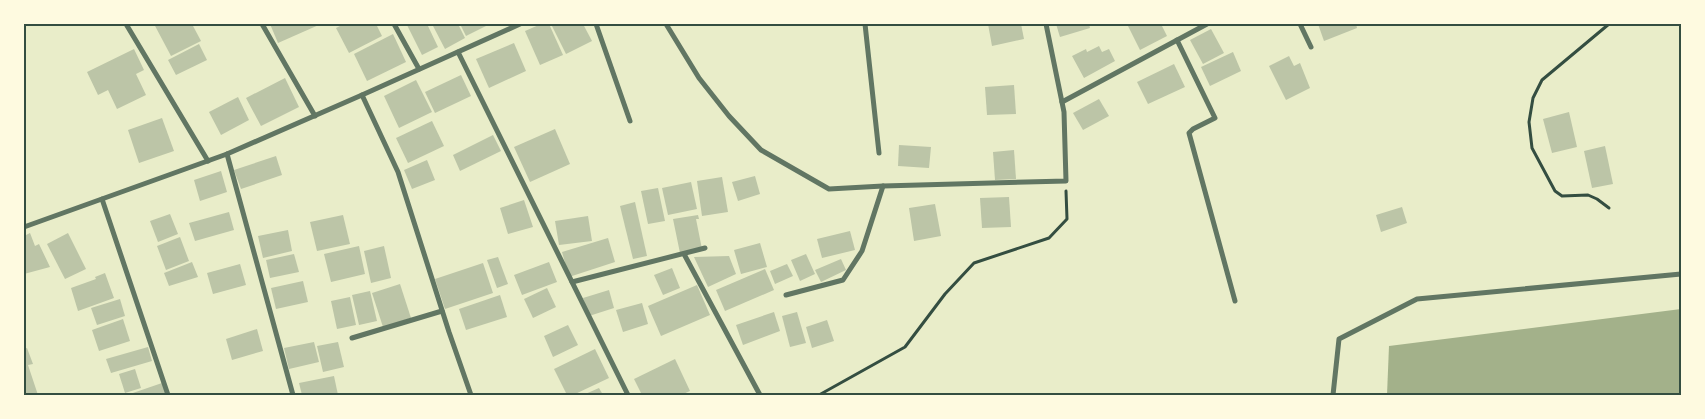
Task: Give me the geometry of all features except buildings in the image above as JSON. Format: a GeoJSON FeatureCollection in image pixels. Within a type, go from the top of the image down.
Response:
{"type":"FeatureCollection","features":[{"type":"Feature","properties":{"kind":"street"},"geometry":{"type":"LineString","coordinates":[[126,24],[208,161]]}},
{"type":"Feature","properties":{"kind":"street"},"geometry":{"type":"LineString","coordinates":[[262,24],[315,116]]}},
{"type":"Feature","properties":{"kind":"street"},"geometry":{"type":"LineString","coordinates":[[394,24],[419,69]]}},
{"type":"Feature","properties":{"kind":"street"},"geometry":{"type":"LineString","coordinates":[[24,227],[227,154],[520,24]]}},
{"type":"Feature","properties":{"kind":"street"},"geometry":{"type":"LineString","coordinates":[[596,24],[630,121]]}},
{"type":"Feature","properties":{"kind":"street"},"geometry":{"type":"LineString","coordinates":[[666,24],[699,78],[729,116],[761,150],[829,189],[1066,181],[1064,112],[1046,24]]}},
{"type":"Feature","properties":{"kind":"street"},"geometry":{"type":"LineString","coordinates":[[865,24],[879,153]]}},
{"type":"Feature","properties":{"kind":"street"},"geometry":{"type":"LineString","coordinates":[[1062,102],[1207,24]]}},
{"type":"Feature","properties":{"kind":"street"},"geometry":{"type":"LineString","coordinates":[[1300,24],[1311,47]]}},
{"type":"Feature","properties":{"kind":"street"},"geometry":{"type":"LineString","coordinates":[[1177,40],[1215,118],[1189,133],[1235,301]]}},
{"type":"Feature","properties":{"kind":"street"},"geometry":{"type":"LineString","coordinates":[[458,52],[628,395]]}},
{"type":"Feature","properties":{"kind":"street"},"geometry":{"type":"LineString","coordinates":[[362,95],[398,172],[471,395]]}},
{"type":"Feature","properties":{"kind":"street"},"geometry":{"type":"LineString","coordinates":[[227,154],[293,395]]}},
{"type":"Feature","properties":{"kind":"street"},"geometry":{"type":"LineString","coordinates":[[786,295],[843,280],[862,251],[883,186]]}},
{"type":"Feature","properties":{"kind":"street"},"geometry":{"type":"LineString","coordinates":[[102,199],[168,395]]}},
{"type":"Feature","properties":{"kind":"street"},"geometry":{"type":"LineString","coordinates":[[572,282],[705,248]]}},
{"type":"Feature","properties":{"kind":"street"},"geometry":{"type":"LineString","coordinates":[[684,254],[760,395]]}},
{"type":"Feature","properties":{"kind":"street"},"geometry":{"type":"LineString","coordinates":[[1333,395],[1339,339],[1417,300],[1681,274]]}},
{"type":"Feature","properties":{"kind":"street"},"geometry":{"type":"LineString","coordinates":[[352,338],[442,311]]}},
{"type":"Feature","properties":{"kind":"path"},"geometry":{"type":"LineString","coordinates":[[1609,24],[1542,80],[1533,98],[1529,122],[1532,148],[1555,192],[1562,196],[1588,195],[1609,208]]}},
{"type":"Feature","properties":{"kind":"path"},"geometry":{"type":"LineString","coordinates":[[820,395],[905,347],[945,294],[974,263],[1049,238],[1067,219],[1066,181]]}},
{"type":"Feature","properties":{"kind":"shaded area"},"geometry":{"type":"Polygon","coordinates":[[[1681,309],[1681,395],[1387,395],[1389,346],[1681,309]]]}}]}
